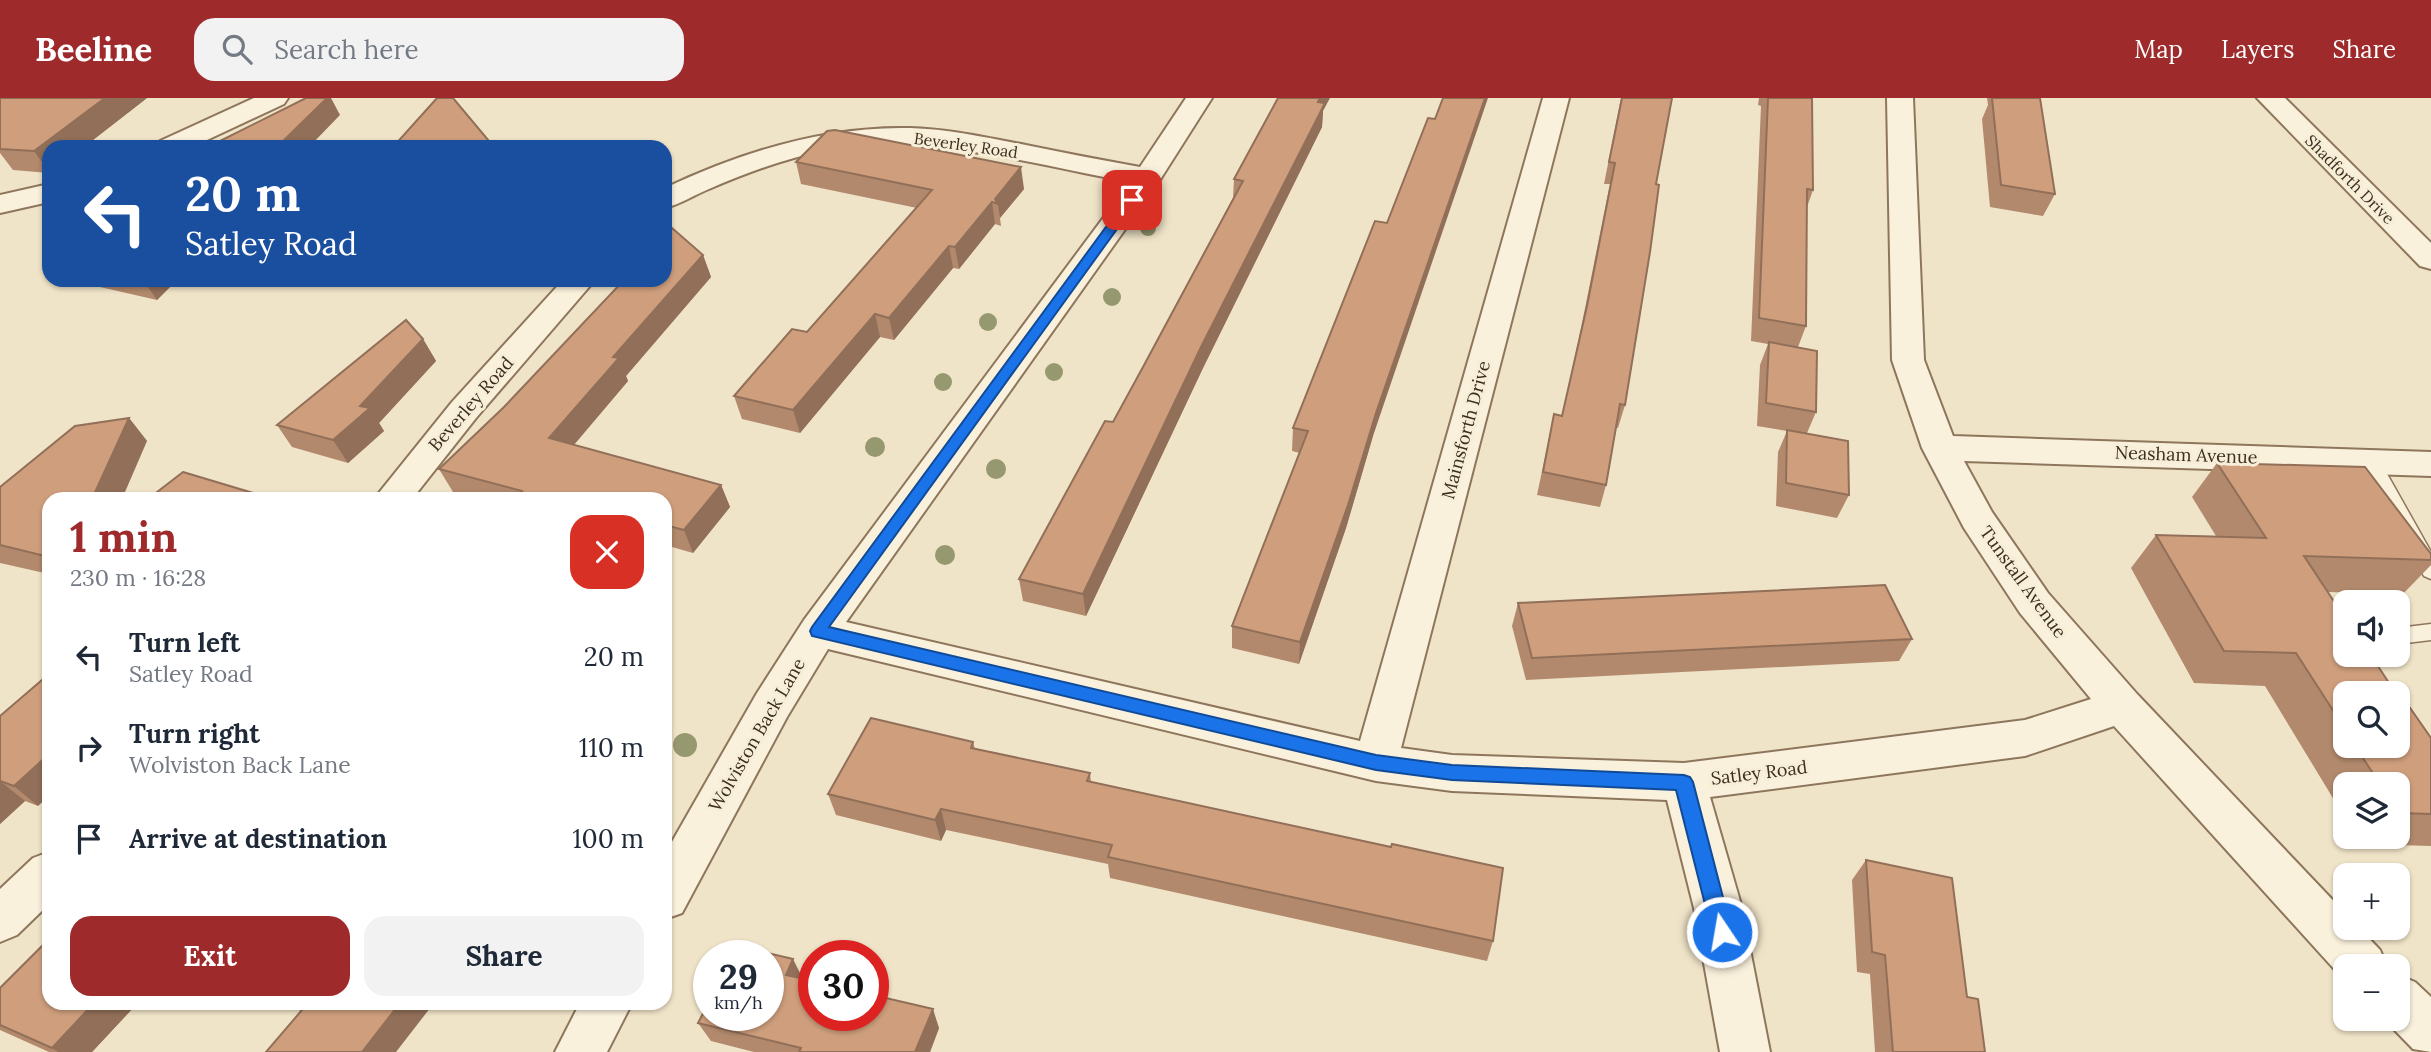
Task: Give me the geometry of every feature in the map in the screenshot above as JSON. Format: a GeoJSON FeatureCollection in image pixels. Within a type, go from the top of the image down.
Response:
{"type":"FeatureCollection","features":[{"type":"Feature","properties":{"kind":"street"},"geometry":{"type":"LineString","coordinates":[[185,140],[275,98]]}},
{"type":"Feature","properties":{"kind":"street","name":"Wolviston Back Lane"},"geometry":{"type":"LineString","coordinates":[[672,885],[772,705],[818,631],[1149,177],[1199,98]]}},
{"type":"Feature","properties":{"kind":"street","name":"Mainsforth Drive"},"geometry":{"type":"LineString","coordinates":[[1376,763],[1556,98]]}},
{"type":"Feature","properties":{"kind":"street","name":"Tunstall Avenue"},"geometry":{"type":"LineString","coordinates":[[1900,98],[1908,360],[1940,447],[1977,519],[2034,603],[2122,706],[2352,954]]}},
{"type":"Feature","properties":{"kind":"street","name":"Shadforth Drive"},"geometry":{"type":"LineString","coordinates":[[2270,98],[2431,260]]}},
{"type":"Feature","properties":{"kind":"street","name":"Beverley Road"},"geometry":{"type":"LineString","coordinates":[[672,196],[712,176],[775,155],[814,145],[886,137],[953,140],[1149,177]]}},
{"type":"Feature","properties":{"kind":"street"},"geometry":{"type":"LineString","coordinates":[[0,204],[42,195]]}},
{"type":"Feature","properties":{"kind":"street","name":"Beverley Road"},"geometry":{"type":"LineString","coordinates":[[398,492],[464,410],[574,287]]}},
{"type":"Feature","properties":{"kind":"street","name":"Neasham Avenue"},"geometry":{"type":"LineString","coordinates":[[1940,447],[2431,464]]}},
{"type":"Feature","properties":{"kind":"street","name":"Satley Road"},"geometry":{"type":"LineString","coordinates":[[818,631],[1376,763],[1452,773],[1684,782],[2025,738],[2122,706]]}},
{"type":"Feature","properties":{"kind":"street"},"geometry":{"type":"LineString","coordinates":[[1684,782],[1718,908],[1745,1052]]}},
{"type":"Feature","properties":{"kind":"street"},"geometry":{"type":"LineString","coordinates":[[0,920],[42,880]]}},
{"type":"Feature","properties":{"kind":"street"},"geometry":{"type":"LineString","coordinates":[[580,1052],[603,1010]]}},
{"type":"Feature","properties":{"kind":"street"},"geometry":{"type":"LineString","coordinates":[[2410,1011],[2431,1032]]}},
{"type":"Feature","properties":{"kind":"lane"},"geometry":{"type":"LineString","coordinates":[[2370,461],[2431,571]]}},
{"type":"Feature","properties":{"kind":"lane"},"geometry":{"type":"LineString","coordinates":[[2410,635],[2431,632]]}},
{"type":"Feature","properties":{"kind":"building"},"geometry":{"type":"Polygon","coordinates":[[[0,98],[105,98],[49,140],[42,140],[42,145],[34,151],[0,149],[0,98]]]}},
{"type":"Feature","properties":{"kind":"building"},"geometry":{"type":"Polygon","coordinates":[[[306,98],[327,98],[284,140],[222,140],[306,98]]]}},
{"type":"Feature","properties":{"kind":"building"},"geometry":{"type":"Polygon","coordinates":[[[437,98],[453,98],[488,140],[399,140],[437,98]]]}},
{"type":"Feature","properties":{"kind":"building"},"geometry":{"type":"Polygon","coordinates":[[[1278,98],[1320,98],[1318,102],[1324,105],[1202,345],[1083,594],[1019,579],[1105,421],[1113,422],[1143,367],[1243,181],[1234,179],[1278,98]]]}},
{"type":"Feature","properties":{"kind":"building"},"geometry":{"type":"Polygon","coordinates":[[[1443,98],[1485,98],[1300,642],[1232,626],[1308,431],[1293,428],[1375,221],[1387,223],[1428,118],[1435,119],[1443,98]]]}},
{"type":"Feature","properties":{"kind":"building"},"geometry":{"type":"Polygon","coordinates":[[[1622,98],[1672,98],[1656,184],[1659,185],[1650,252],[1625,405],[1620,404],[1606,485],[1543,472],[1554,414],[1562,416],[1587,306],[1615,163],[1609,162],[1622,98]]]}},
{"type":"Feature","properties":{"kind":"building"},"geometry":{"type":"Polygon","coordinates":[[[1768,98],[1812,98],[1813,190],[1807,189],[1806,326],[1759,318],[1768,98]]]}},
{"type":"Feature","properties":{"kind":"building"},"geometry":{"type":"Polygon","coordinates":[[[1992,98],[2040,98],[2055,194],[2001,185],[1992,98]]]}},
{"type":"Feature","properties":{"kind":"building"},"geometry":{"type":"Polygon","coordinates":[[[835,130],[1021,167],[995,199],[998,204],[992,202],[955,247],[949,246],[889,318],[875,314],[793,410],[734,396],[792,329],[807,332],[932,190],[796,162],[827,131],[835,130]]]}},
{"type":"Feature","properties":{"kind":"building"},"geometry":{"type":"Polygon","coordinates":[[[672,228],[703,255],[613,357],[619,358],[549,438],[721,485],[684,530],[672,527],[672,492],[521,492],[439,469],[504,407],[617,287],[672,287],[672,228]]]}},
{"type":"Feature","properties":{"kind":"building"},"geometry":{"type":"Polygon","coordinates":[[[406,320],[423,339],[360,406],[370,408],[333,440],[277,425],[406,320]]]}},
{"type":"Feature","properties":{"kind":"building"},"geometry":{"type":"Polygon","coordinates":[[[1769,342],[1817,351],[1816,412],[1766,403],[1769,342]]]}},
{"type":"Feature","properties":{"kind":"building"},"geometry":{"type":"Polygon","coordinates":[[[129,418],[95,492],[42,492],[42,555],[0,545],[0,487],[75,426],[129,418]]]}},
{"type":"Feature","properties":{"kind":"building"},"geometry":{"type":"Polygon","coordinates":[[[1787,430],[1848,441],[1849,495],[1786,483],[1787,430]]]}},
{"type":"Feature","properties":{"kind":"building"},"geometry":{"type":"Polygon","coordinates":[[[2217,463],[2365,467],[2431,554],[2431,560],[2304,556],[2333,600],[2333,667],[2379,667],[2388,681],[2333,681],[2333,710],[2296,653],[2224,651],[2156,535],[2266,538],[2217,463]]]}},
{"type":"Feature","properties":{"kind":"building"},"geometry":{"type":"Polygon","coordinates":[[[183,472],[250,492],[157,492],[183,472]]]}},
{"type":"Feature","properties":{"kind":"building"},"geometry":{"type":"Polygon","coordinates":[[[1885,585],[1912,639],[1532,658],[1518,603],[1885,585]]]}},
{"type":"Feature","properties":{"kind":"building"},"geometry":{"type":"Polygon","coordinates":[[[42,680],[42,760],[14,786],[0,781],[0,716],[42,680]]]}},
{"type":"Feature","properties":{"kind":"building"},"geometry":{"type":"Polygon","coordinates":[[[2410,708],[2431,738],[2431,814],[2410,813],[2410,772],[2372,772],[2363,758],[2410,758],[2410,708]]]}},
{"type":"Feature","properties":{"kind":"building"},"geometry":{"type":"Polygon","coordinates":[[[871,718],[973,742],[971,748],[1090,773],[1087,781],[1391,847],[1392,844],[1503,868],[1493,941],[1108,857],[1112,845],[941,809],[935,820],[828,794],[871,718]]]}},
{"type":"Feature","properties":{"kind":"building"},"geometry":{"type":"Polygon","coordinates":[[[1866,860],[1952,878],[1967,997],[1978,999],[1985,1052],[1893,1052],[1885,955],[1872,952],[1866,860]]]}},
{"type":"Feature","properties":{"kind":"building"},"geometry":{"type":"Polygon","coordinates":[[[42,946],[42,1010],[87,1010],[52,1048],[0,1025],[0,988],[42,946]]]}},
{"type":"Feature","properties":{"kind":"building"},"geometry":{"type":"Polygon","coordinates":[[[784,957],[793,959],[786,975],[798,978],[798,1031],[889,1031],[889,999],[933,1009],[915,1052],[799,1052],[801,1048],[731,1031],[784,1031],[784,957]]]}},
{"type":"Feature","properties":{"kind":"building"},"geometry":{"type":"Polygon","coordinates":[[[302,1010],[395,1010],[362,1052],[266,1052],[302,1010]]]}},
{"type":"Feature","properties":{"kind":"route"},"geometry":{"type":"LineString","coordinates":[[1132,200],[818,631],[1376,763],[1452,773],[1684,782],[1722,932]]}}]}
